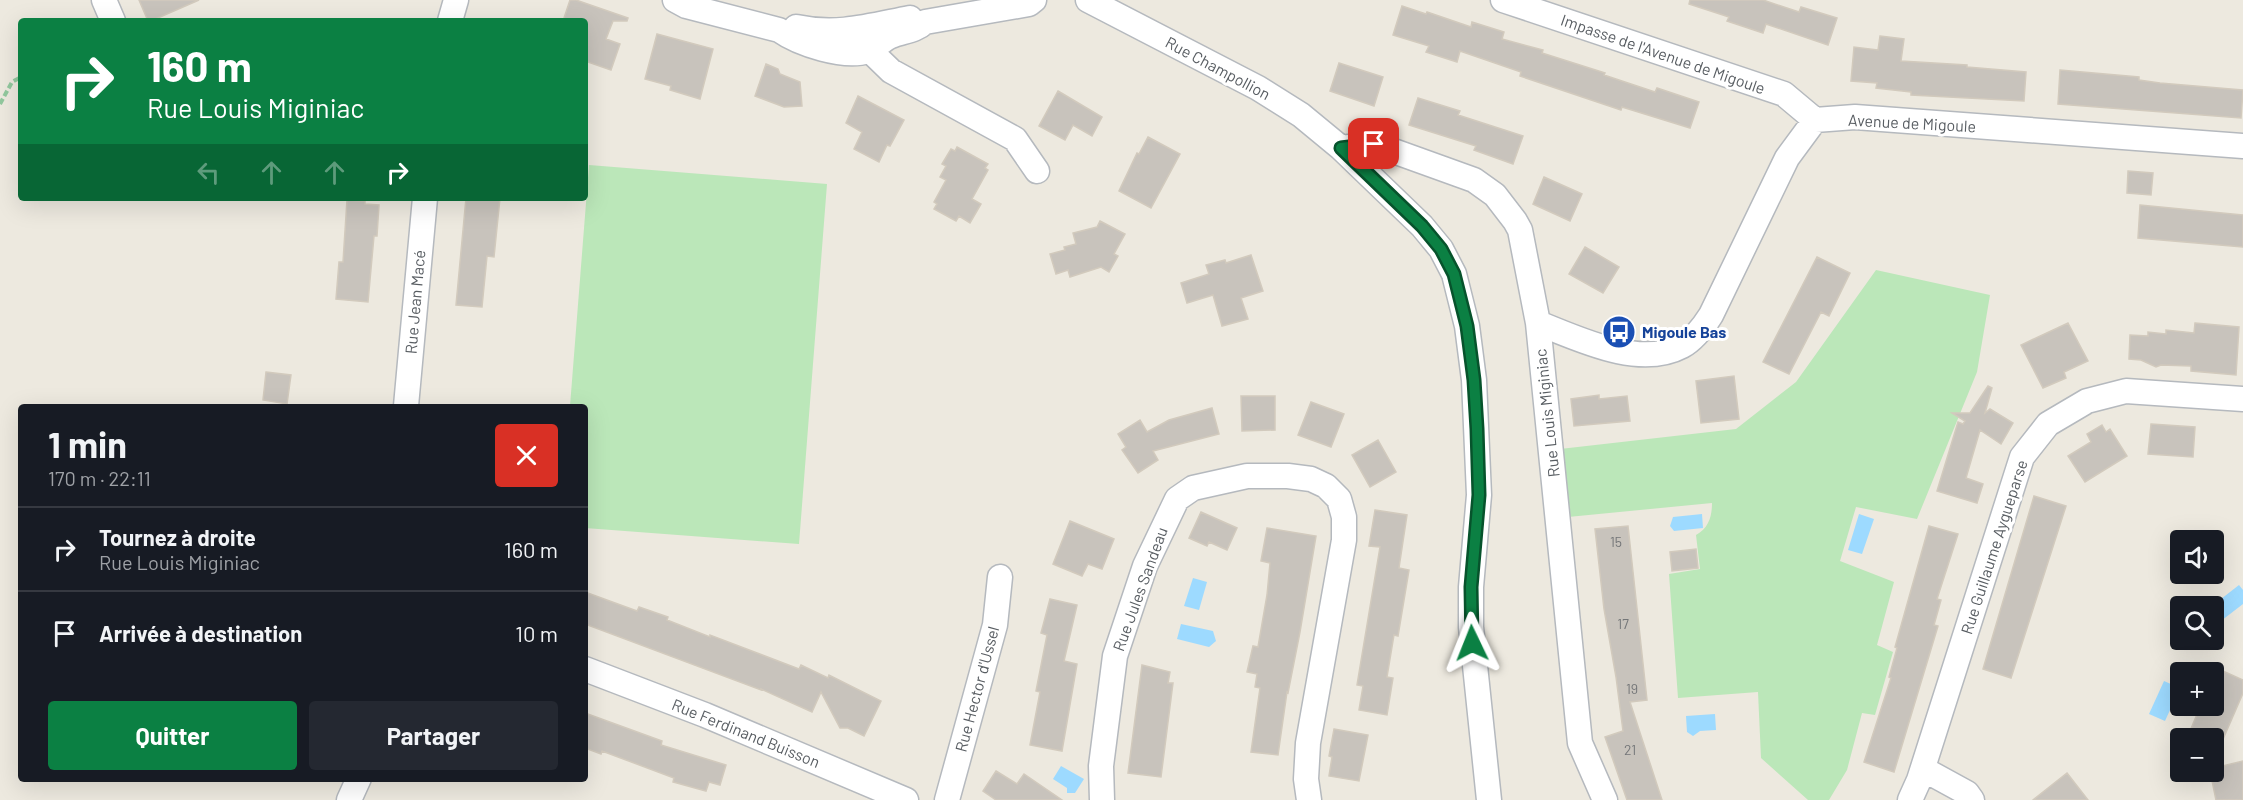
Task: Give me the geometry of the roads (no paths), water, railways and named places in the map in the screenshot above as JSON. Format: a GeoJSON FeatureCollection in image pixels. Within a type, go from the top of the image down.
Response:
{"type":"FeatureCollection","features":[{"type":"Feature","properties":{"kind":"street"},"geometry":{"type":"LineString","coordinates":[[104,0],[112,18]]}},
{"type":"Feature","properties":{"kind":"street"},"geometry":{"type":"LineString","coordinates":[[451,18],[456,0]]}},
{"type":"Feature","properties":{"kind":"street"},"geometry":{"type":"LineString","coordinates":[[675,0],[686,6],[779,30],[790,38],[849,53],[869,51],[891,36],[917,29],[925,22],[1029,4],[1034,0]]}},
{"type":"Feature","properties":{"kind":"street","name":"Rue Champollion"},"geometry":{"type":"LineString","coordinates":[[1088,0],[1258,88],[1301,115],[1341,148],[1422,226],[1441,249],[1454,274],[1467,326],[1474,380],[1479,495],[1471,587],[1471,627],[1489,800]]}},
{"type":"Feature","properties":{"kind":"street","name":"Impasse de l'Avenue de Migoule"},"geometry":{"type":"LineString","coordinates":[[1503,0],[1784,94],[1815,120]]}},
{"type":"Feature","properties":{"kind":"street"},"geometry":{"type":"LineString","coordinates":[[779,30],[793,26],[827,32],[915,17],[925,22]]}},
{"type":"Feature","properties":{"kind":"street"},"geometry":{"type":"LineString","coordinates":[[854,29],[858,39],[891,71],[1015,139],[1037,171]]}},
{"type":"Feature","properties":{"kind":"street","name":"Avenue de Migoule"},"geometry":{"type":"LineString","coordinates":[[1815,120],[1856,117],[2243,146]]}},
{"type":"Feature","properties":{"kind":"street"},"geometry":{"type":"LineString","coordinates":[[1538,323],[1598,347],[1654,354],[1683,345],[1694,337],[1712,315],[1787,158],[1815,120]]}},
{"type":"Feature","properties":{"kind":"street","name":"Rue Louis Miginiac"},"geometry":{"type":"LineString","coordinates":[[1341,148],[1374,144],[1460,174],[1484,185],[1511,215],[1520,230],[1538,323],[1580,743],[1605,800]]}},
{"type":"Feature","properties":{"kind":"street","name":"Rue Jean Macé"},"geometry":{"type":"LineString","coordinates":[[406,404],[426,201]]}},
{"type":"Feature","properties":{"kind":"street","name":"Rue Guillaume Aygueparse"},"geometry":{"type":"LineString","coordinates":[[1910,800],[1923,769],[2022,457],[2048,424],[2087,401],[2126,391],[2243,399]]}},
{"type":"Feature","properties":{"kind":"street","name":"Rue Jules Sandeau"},"geometry":{"type":"LineString","coordinates":[[1102,800],[1101,766],[1115,656],[1145,566],[1176,499],[1193,488],[1247,476],[1288,476],[1311,479],[1326,486],[1339,499],[1344,517],[1344,540],[1308,743],[1306,779],[1309,800]]}},
{"type":"Feature","properties":{"kind":"street","name":"Rue Hector d'Ussel"},"geometry":{"type":"LineString","coordinates":[[946,800],[995,625],[1000,577]]}},
{"type":"Feature","properties":{"kind":"street","name":"Rue Ferdinand Buisson"},"geometry":{"type":"LineString","coordinates":[[588,670],[705,715],[906,800]]}},
{"type":"Feature","properties":{"kind":"street"},"geometry":{"type":"LineString","coordinates":[[1923,769],[1967,793],[1972,800]]}},
{"type":"Feature","properties":{"kind":"street"},"geometry":{"type":"LineString","coordinates":[[350,800],[357,782]]}},
{"type":"Feature","properties":{"kind":"water"},"geometry":{"type":"Polygon","coordinates":[[[1702,514],[1703,528],[1674,531],[1670,526],[1673,517],[1702,514]]]}},
{"type":"Feature","properties":{"kind":"water"},"geometry":{"type":"Polygon","coordinates":[[[1859,514],[1874,519],[1862,554],[1848,550],[1859,514]]]}},
{"type":"Feature","properties":{"kind":"water"},"geometry":{"type":"Polygon","coordinates":[[[1193,578],[1207,582],[1199,610],[1184,606],[1193,578]]]}},
{"type":"Feature","properties":{"kind":"water"},"geometry":{"type":"Polygon","coordinates":[[[2239,585],[2243,590],[2243,604],[2224,619],[2224,597],[2239,585]]]}},
{"type":"Feature","properties":{"kind":"water"},"geometry":{"type":"Polygon","coordinates":[[[1181,624],[1213,631],[1216,641],[1209,647],[1177,639],[1181,624]]]}},
{"type":"Feature","properties":{"kind":"water"},"geometry":{"type":"Polygon","coordinates":[[[2164,681],[2170,684],[2170,710],[2165,721],[2149,714],[2164,681]]]}},
{"type":"Feature","properties":{"kind":"water"},"geometry":{"type":"Polygon","coordinates":[[[1715,714],[1716,730],[1700,731],[1693,736],[1687,732],[1686,716],[1715,714]]]}},
{"type":"Feature","properties":{"kind":"water"},"geometry":{"type":"Polygon","coordinates":[[[1061,766],[1084,779],[1075,793],[1067,793],[1067,788],[1053,779],[1061,766]]]}},
{"type":"Feature","properties":{"kind":"place","name":"Migoule Bas"},"geometry":{"type":"Point","coordinates":[1619,332]}}]}
